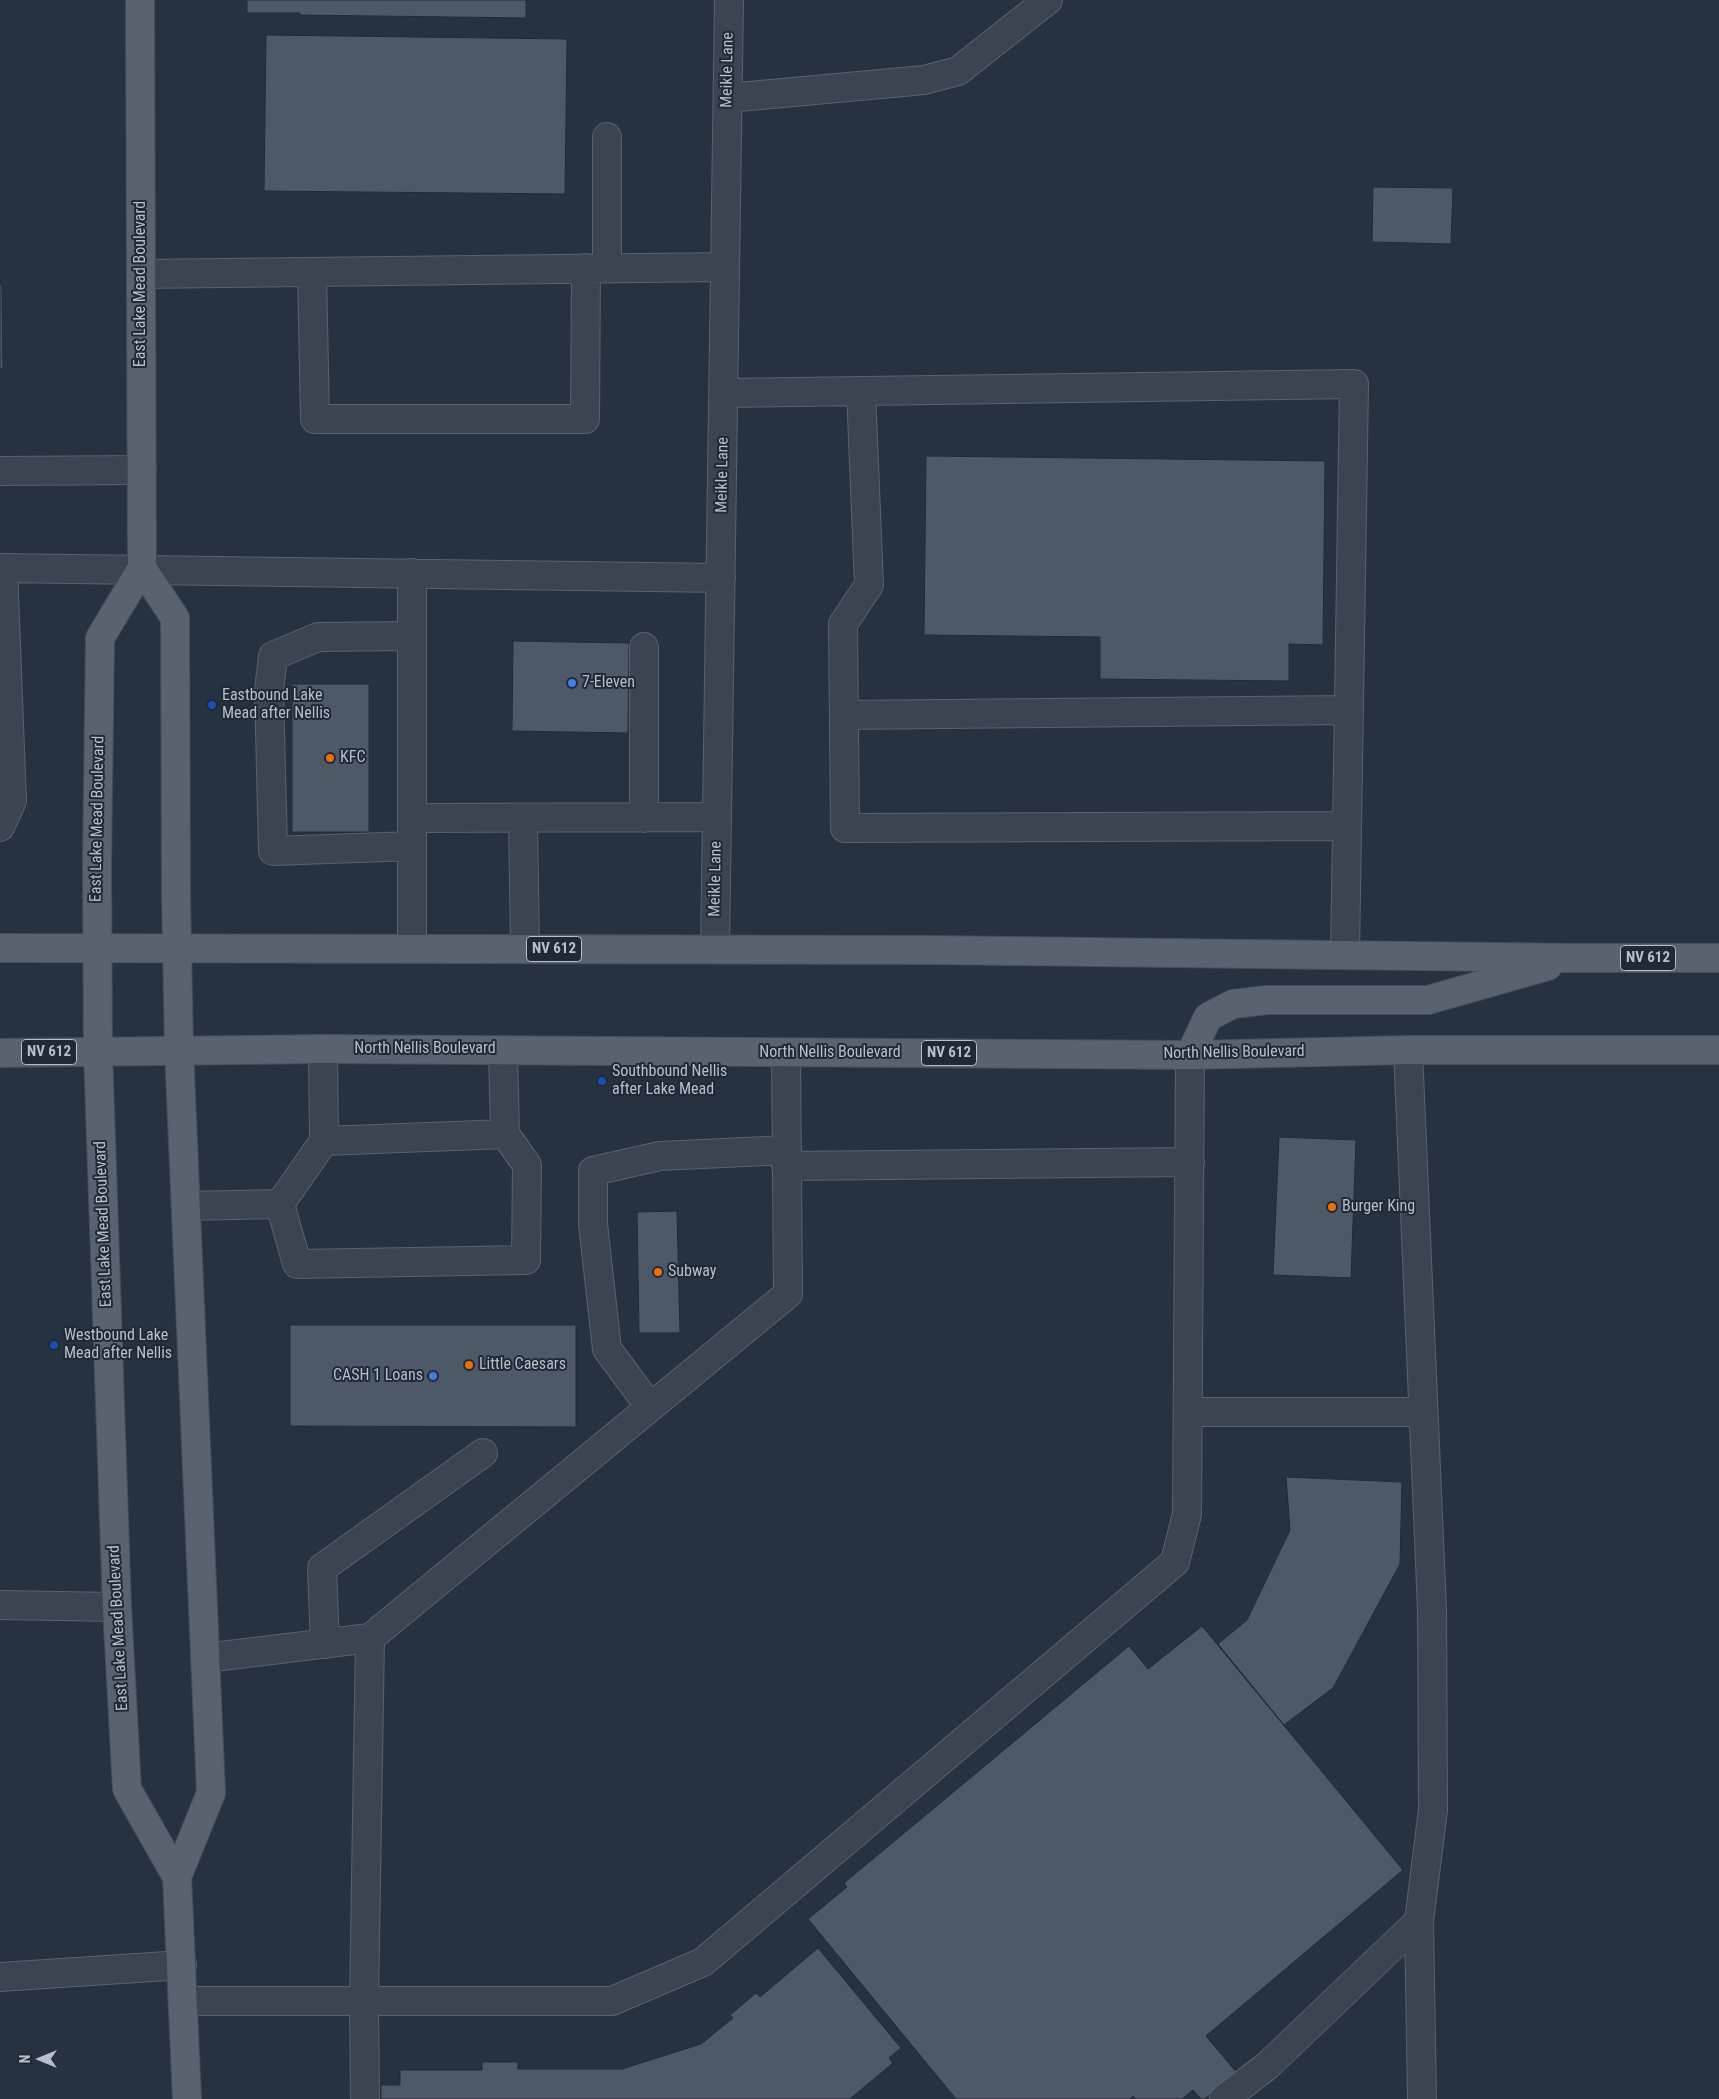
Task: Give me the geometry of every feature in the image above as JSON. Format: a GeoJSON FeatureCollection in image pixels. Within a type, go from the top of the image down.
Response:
{"type":"FeatureCollection","features":[{"type":"Feature","properties":{"kind":"main road","name":"East Lake Mead Boulevard"},"geometry":{"type":"LineString","coordinates":[[140,0],[142,568],[100,638],[97,948],[98,1052],[117,1607],[128,1789],[177,1877]]}},
{"type":"Feature","properties":{"kind":"main road","name":"East Lake Mead Boulevard"},"geometry":{"type":"LineString","coordinates":[[142,568],[175,618],[179,1050],[211,1793],[177,1877],[187,2099]]}},
{"type":"Feature","properties":{"kind":"main road","name":"NV 612"},"geometry":{"type":"LineString","coordinates":[[0,948],[715,949],[1719,958]]}},
{"type":"Feature","properties":{"kind":"main road"},"geometry":{"type":"LineString","coordinates":[[1190,1055],[1208,1017],[1233,1004],[1267,1000],[1428,1000],[1576,958]]}},
{"type":"Feature","properties":{"kind":"main road","name":"North Nellis Boulevard"},"geometry":{"type":"LineString","coordinates":[[0,1053],[323,1049],[1190,1055],[1408,1050],[1719,1050]]}},
{"type":"Feature","properties":{"kind":"street","name":"Meikle Lane"},"geometry":{"type":"LineString","coordinates":[[715,949],[729,0]]}},
{"type":"Feature","properties":{"kind":"street"},"geometry":{"type":"LineString","coordinates":[[728,98],[924,80],[958,71],[1048,0]]}},
{"type":"Feature","properties":{"kind":"street"},"geometry":{"type":"LineString","coordinates":[[312,272],[315,419],[585,419],[607,137]]}},
{"type":"Feature","properties":{"kind":"street"},"geometry":{"type":"LineString","coordinates":[[141,274],[725,267]]}},
{"type":"Feature","properties":{"kind":"street"},"geometry":{"type":"LineString","coordinates":[[724,393],[1354,384],[1344,955]]}},
{"type":"Feature","properties":{"kind":"street"},"geometry":{"type":"LineString","coordinates":[[861,391],[869,585],[843,624],[845,828],[1347,826]]}},
{"type":"Feature","properties":{"kind":"street"},"geometry":{"type":"LineString","coordinates":[[0,471],[142,470]]}},
{"type":"Feature","properties":{"kind":"street"},"geometry":{"type":"LineString","coordinates":[[0,827],[12,801],[4,703],[1,568],[142,568],[721,578]]}},
{"type":"Feature","properties":{"kind":"street"},"geometry":{"type":"LineString","coordinates":[[412,573],[412,948]]}},
{"type":"Feature","properties":{"kind":"street"},"geometry":{"type":"LineString","coordinates":[[412,636],[318,638],[273,656],[269,691],[273,851],[412,846]]}},
{"type":"Feature","properties":{"kind":"street"},"geometry":{"type":"LineString","coordinates":[[644,647],[644,818]]}},
{"type":"Feature","properties":{"kind":"street"},"geometry":{"type":"LineString","coordinates":[[844,715],[1348,710]]}},
{"type":"Feature","properties":{"kind":"street"},"geometry":{"type":"LineString","coordinates":[[412,818],[717,817]]}},
{"type":"Feature","properties":{"kind":"street"},"geometry":{"type":"LineString","coordinates":[[523,818],[525,949]]}},
{"type":"Feature","properties":{"kind":"street"},"geometry":{"type":"LineString","coordinates":[[323,1049],[324,1141],[280,1204],[296,1264],[526,1260],[527,1165],[505,1134],[504,1050]]}},
{"type":"Feature","properties":{"kind":"street"},"geometry":{"type":"LineString","coordinates":[[1408,1050],[1432,1609],[1433,1810],[1419,1921],[1422,2099]]}},
{"type":"Feature","properties":{"kind":"street"},"geometry":{"type":"LineString","coordinates":[[205,1658],[370,1638],[788,1294],[786,1052]]}},
{"type":"Feature","properties":{"kind":"street"},"geometry":{"type":"LineString","coordinates":[[183,2001],[612,2001],[703,1962],[1176,1562],[1187,1514],[1190,1055]]}},
{"type":"Feature","properties":{"kind":"street"},"geometry":{"type":"LineString","coordinates":[[324,1141],[505,1134]]}},
{"type":"Feature","properties":{"kind":"street"},"geometry":{"type":"LineString","coordinates":[[650,1407],[607,1349],[593,1224],[593,1171],[660,1156],[1190,1162]]}},
{"type":"Feature","properties":{"kind":"street"},"geometry":{"type":"LineString","coordinates":[[186,1206],[280,1204]]}},
{"type":"Feature","properties":{"kind":"street"},"geometry":{"type":"LineString","coordinates":[[1188,1412],[1423,1412]]}},
{"type":"Feature","properties":{"kind":"street"},"geometry":{"type":"LineString","coordinates":[[325,1644],[322,1568],[483,1453]]}},
{"type":"Feature","properties":{"kind":"street"},"geometry":{"type":"LineString","coordinates":[[0,1606],[117,1607]]}},
{"type":"Feature","properties":{"kind":"street"},"geometry":{"type":"LineString","coordinates":[[365,2099],[364,2001],[370,1638]]}},
{"type":"Feature","properties":{"kind":"street"},"geometry":{"type":"LineString","coordinates":[[1224,2099],[1267,2066],[1419,1921]]}},
{"type":"Feature","properties":{"kind":"street"},"geometry":{"type":"LineString","coordinates":[[0,1977],[182,1964]]}},
{"type":"Feature","properties":{"kind":"building"},"geometry":{"type":"Polygon","coordinates":[[[247,0],[526,0],[526,18],[247,13],[247,0]]]}},
{"type":"Feature","properties":{"kind":"building"},"geometry":{"type":"Polygon","coordinates":[[[266,35],[567,39],[565,194],[264,191],[266,35]]]}},
{"type":"Feature","properties":{"kind":"building"},"geometry":{"type":"Polygon","coordinates":[[[1373,187],[1453,188],[1451,244],[1372,242],[1373,187]]]}},
{"type":"Feature","properties":{"kind":"building"},"geometry":{"type":"Polygon","coordinates":[[[0,284],[2,284],[3,369],[0,369],[0,284]]]}},
{"type":"Feature","properties":{"kind":"building"},"geometry":{"type":"Polygon","coordinates":[[[926,456],[1325,461],[1323,645],[1289,644],[1289,681],[1100,679],[1100,637],[924,635],[926,456]]]}},
{"type":"Feature","properties":{"kind":"building"},"geometry":{"type":"Polygon","coordinates":[[[513,641],[629,643],[628,733],[512,731],[513,641]]]}},
{"type":"Feature","properties":{"kind":"building","name":"KFC"},"geometry":{"type":"Polygon","coordinates":[[[292,684],[369,684],[369,832],[292,832],[292,684]]]}},
{"type":"Feature","properties":{"kind":"building"},"geometry":{"type":"Polygon","coordinates":[[[1279,1137],[1356,1140],[1351,1278],[1273,1275],[1279,1137]]]}},
{"type":"Feature","properties":{"kind":"building","name":"Subway"},"geometry":{"type":"Polygon","coordinates":[[[677,1211],[680,1333],[639,1333],[637,1212],[677,1211]]]}},
{"type":"Feature","properties":{"kind":"building","name":"CASH 1 Loans"},"geometry":{"type":"Polygon","coordinates":[[[290,1325],[576,1325],[576,1427],[290,1426],[290,1325]]]}},
{"type":"Feature","properties":{"kind":"building"},"geometry":{"type":"Polygon","coordinates":[[[1286,1477],[1402,1482],[1400,1564],[1333,1688],[1284,1725],[1218,1644],[1247,1620],[1290,1530],[1286,1477]]]}},
{"type":"Feature","properties":{"kind":"building"},"geometry":{"type":"Polygon","coordinates":[[[1202,1626],[1403,1870],[1206,2036],[1237,2073],[1205,2099],[1201,2099],[1193,2090],[1182,2099],[1136,2099],[1133,2096],[1130,2099],[956,2099],[808,1919],[847,1887],[844,1883],[1129,1646],[1148,1669],[1202,1626]]]}},
{"type":"Feature","properties":{"kind":"building"},"geometry":{"type":"Polygon","coordinates":[[[818,1948],[901,2048],[889,2058],[893,2063],[850,2099],[381,2099],[381,2085],[400,2085],[400,2070],[482,2070],[482,2062],[518,2062],[518,2069],[622,2069],[701,2044],[733,2018],[730,2015],[756,1993],[760,1997],[818,1948]]]}},
{"type":"Feature","properties":{"kind":"place","name":"7-Eleven"},"geometry":{"type":"Point","coordinates":[572,683]}},
{"type":"Feature","properties":{"kind":"place","name":"Eastbound Lake Mead after Nellis"},"geometry":{"type":"Point","coordinates":[212,705]}},
{"type":"Feature","properties":{"kind":"place","name":"KFC"},"geometry":{"type":"Point","coordinates":[330,758]}},
{"type":"Feature","properties":{"kind":"place","name":"Southbound Nellis after Lake Mead"},"geometry":{"type":"Point","coordinates":[602,1081]}},
{"type":"Feature","properties":{"kind":"place","name":"Burger King"},"geometry":{"type":"Point","coordinates":[1332,1207]}},
{"type":"Feature","properties":{"kind":"place","name":"Subway"},"geometry":{"type":"Point","coordinates":[658,1272]}},
{"type":"Feature","properties":{"kind":"place","name":"Westbound Lake Mead after Nellis"},"geometry":{"type":"Point","coordinates":[54,1345]}},
{"type":"Feature","properties":{"kind":"place","name":"Little Caesars"},"geometry":{"type":"Point","coordinates":[469,1365]}},
{"type":"Feature","properties":{"kind":"place","name":"CASH 1 Loans"},"geometry":{"type":"Point","coordinates":[433,1376]}}]}
